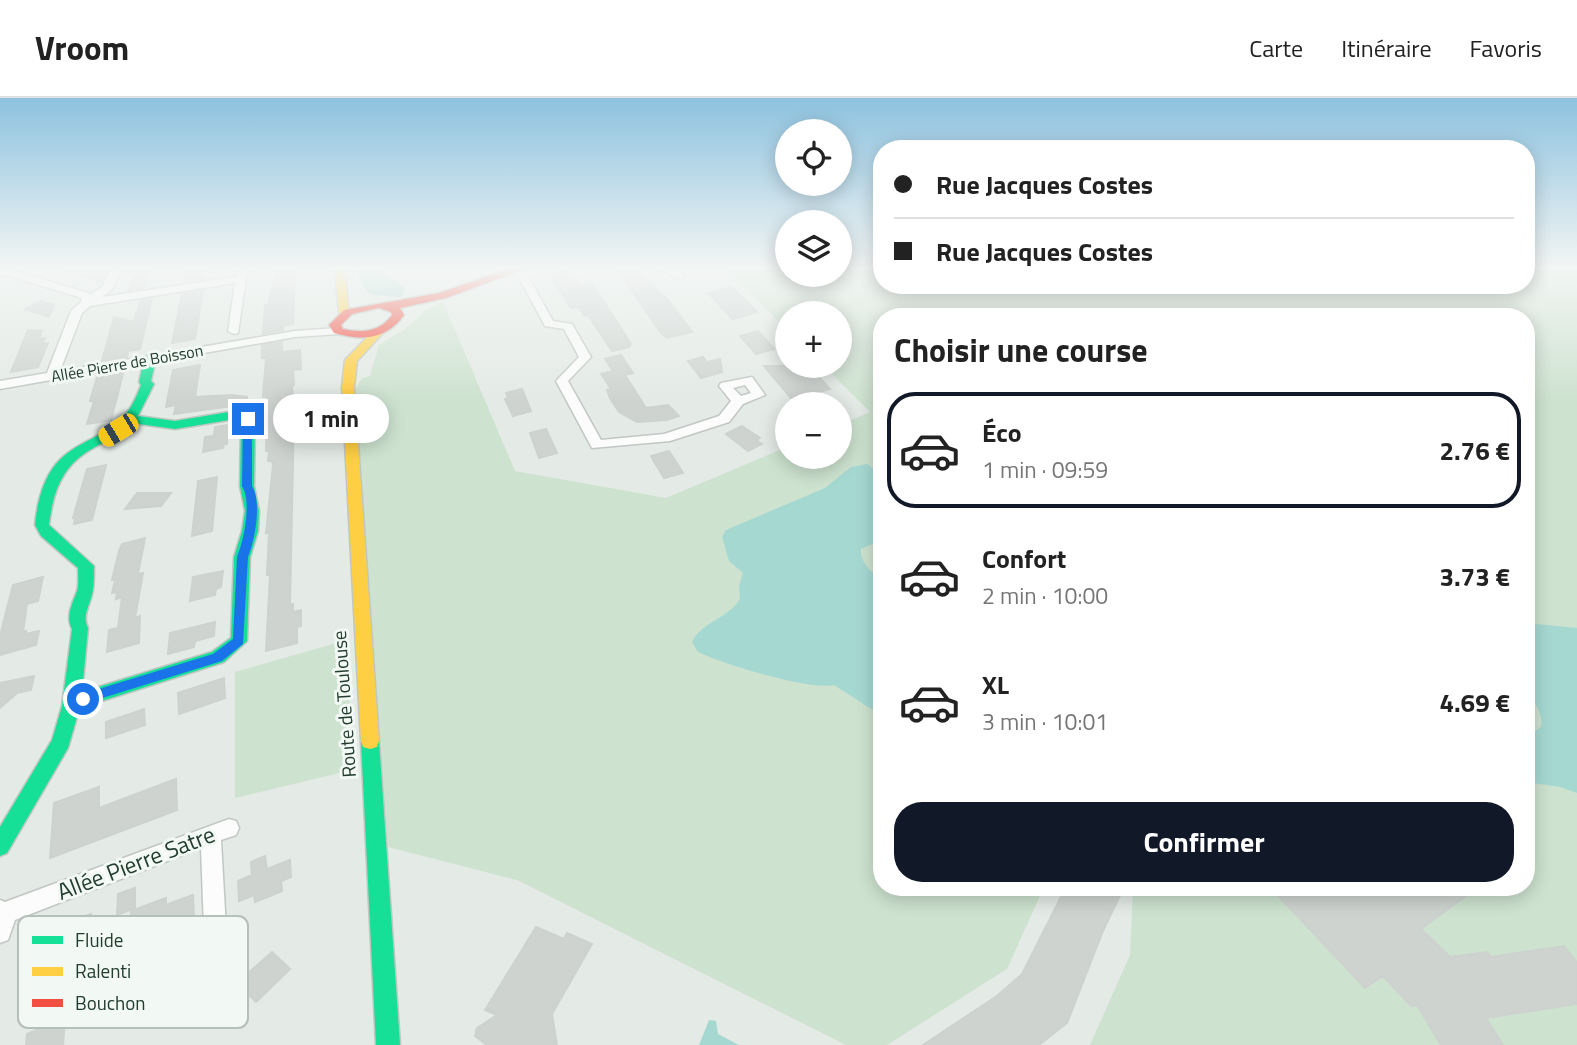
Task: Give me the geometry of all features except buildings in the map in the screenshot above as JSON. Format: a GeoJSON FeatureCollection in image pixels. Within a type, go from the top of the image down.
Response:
{"type":"FeatureCollection","features":[{"type":"Feature","properties":{"kind":"street"},"geometry":{"type":"LineString","coordinates":[[52,376],[76,313]]}},
{"type":"Feature","properties":{"kind":"street"},"geometry":{"type":"LineString","coordinates":[[234,331],[236,313]]}},
{"type":"Feature","properties":{"kind":"street","name":"Route de Toulouse"},"geometry":{"type":"LineString","coordinates":[[343,313],[342,325],[351,359],[348,387],[354,517],[388,1045]]}},
{"type":"Feature","properties":{"kind":"street"},"geometry":{"type":"LineString","coordinates":[[342,325],[358,313]]}},
{"type":"Feature","properties":{"kind":"street"},"geometry":{"type":"LineString","coordinates":[[351,359],[377,333],[396,322],[394,313]]}},
{"type":"Feature","properties":{"kind":"street"},"geometry":{"type":"LineString","coordinates":[[541,313],[549,324],[568,326],[585,357],[562,381],[597,445],[666,438],[724,419],[738,401]]}},
{"type":"Feature","properties":{"kind":"street"},"geometry":{"type":"LineString","coordinates":[[342,325],[377,333]]}},
{"type":"Feature","properties":{"kind":"street","name":"Allée Pierre de Boisson"},"geometry":{"type":"LineString","coordinates":[[0,385],[342,325]]}},
{"type":"Feature","properties":{"kind":"street"},"geometry":{"type":"LineString","coordinates":[[0,846],[61,742],[71,706],[80,628],[77,624],[88,571],[83,561],[46,532],[42,525],[43,517],[60,468],[133,419],[144,401],[150,359]]}},
{"type":"Feature","properties":{"kind":"street"},"geometry":{"type":"LineString","coordinates":[[71,706],[83,699],[218,657],[239,641],[242,557],[247,546],[252,494],[247,486],[248,419],[229,416],[175,425],[133,419]]}},
{"type":"Feature","properties":{"kind":"street","name":"Allée Pierre Satre"},"geometry":{"type":"LineString","coordinates":[[1,919],[220,832],[216,916]]}},
{"type":"Feature","properties":{"kind":"green space"},"geometry":{"type":"Polygon","coordinates":[[[422,313],[448,313],[515,471],[666,498],[775,452],[775,469],[852,469],[852,420],[870,412],[836,378],[852,378],[852,313],[873,313],[873,896],[1040,896],[1007,969],[887,1045],[846,1045],[517,880],[388,847],[355,390],[362,378],[370,376],[379,345],[405,329],[422,313]]]}},
{"type":"Feature","properties":{"kind":"green space"},"geometry":{"type":"Polygon","coordinates":[[[1535,313],[1577,313],[1577,1045],[1090,1045],[1130,955],[1133,896],[1535,896],[1535,313]]]}},
{"type":"Feature","properties":{"kind":"green space"},"geometry":{"type":"Polygon","coordinates":[[[347,640],[352,770],[235,798],[235,672],[347,640]]]}},
{"type":"Feature","properties":{"kind":"water"},"geometry":{"type":"Polygon","coordinates":[[[867,464],[873,469],[873,544],[861,549],[861,553],[873,573],[873,710],[834,685],[807,684],[765,675],[708,656],[697,651],[692,642],[696,635],[729,611],[740,599],[739,586],[743,573],[729,561],[722,537],[726,530],[825,488],[852,467],[867,464]]]}},
{"type":"Feature","properties":{"kind":"water"},"geometry":{"type":"Polygon","coordinates":[[[1535,624],[1577,628],[1577,793],[1535,783],[1535,731],[1541,727],[1539,710],[1535,704],[1535,624]]]}},
{"type":"Feature","properties":{"kind":"water"},"geometry":{"type":"Polygon","coordinates":[[[709,1020],[716,1021],[718,1034],[739,1045],[699,1045],[709,1020]]]}},
{"type":"Feature","properties":{"kind":"traffic: fast"},"geometry":{"type":"LineString","coordinates":[[0,846],[61,742],[71,706],[80,628],[77,624],[81,597],[85,593],[86,566],[46,532],[42,525],[48,495],[56,474],[72,455],[119,428],[130,418],[148,384],[145,382],[150,359]]}},
{"type":"Feature","properties":{"kind":"traffic: fast"},"geometry":{"type":"LineString","coordinates":[[71,706],[83,699],[218,657],[239,641],[242,557],[250,531],[252,511],[247,486],[248,419],[229,416],[175,425],[133,419]]}},
{"type":"Feature","properties":{"kind":"traffic: fast"},"geometry":{"type":"LineString","coordinates":[[370,741],[388,1045]]}},
{"type":"Feature","properties":{"kind":"traffic: slow"},"geometry":{"type":"LineString","coordinates":[[370,741],[348,387],[351,360],[377,333]]}},
{"type":"Feature","properties":{"kind":"traffic: jam"},"geometry":{"type":"LineString","coordinates":[[347,313],[335,325],[338,331],[363,335],[386,328],[397,313]]}},
{"type":"Feature","properties":{"kind":"route"},"geometry":{"type":"LineString","coordinates":[[83,699],[218,657],[239,641],[242,557],[247,546],[252,494],[247,486],[248,419]]}}]}
